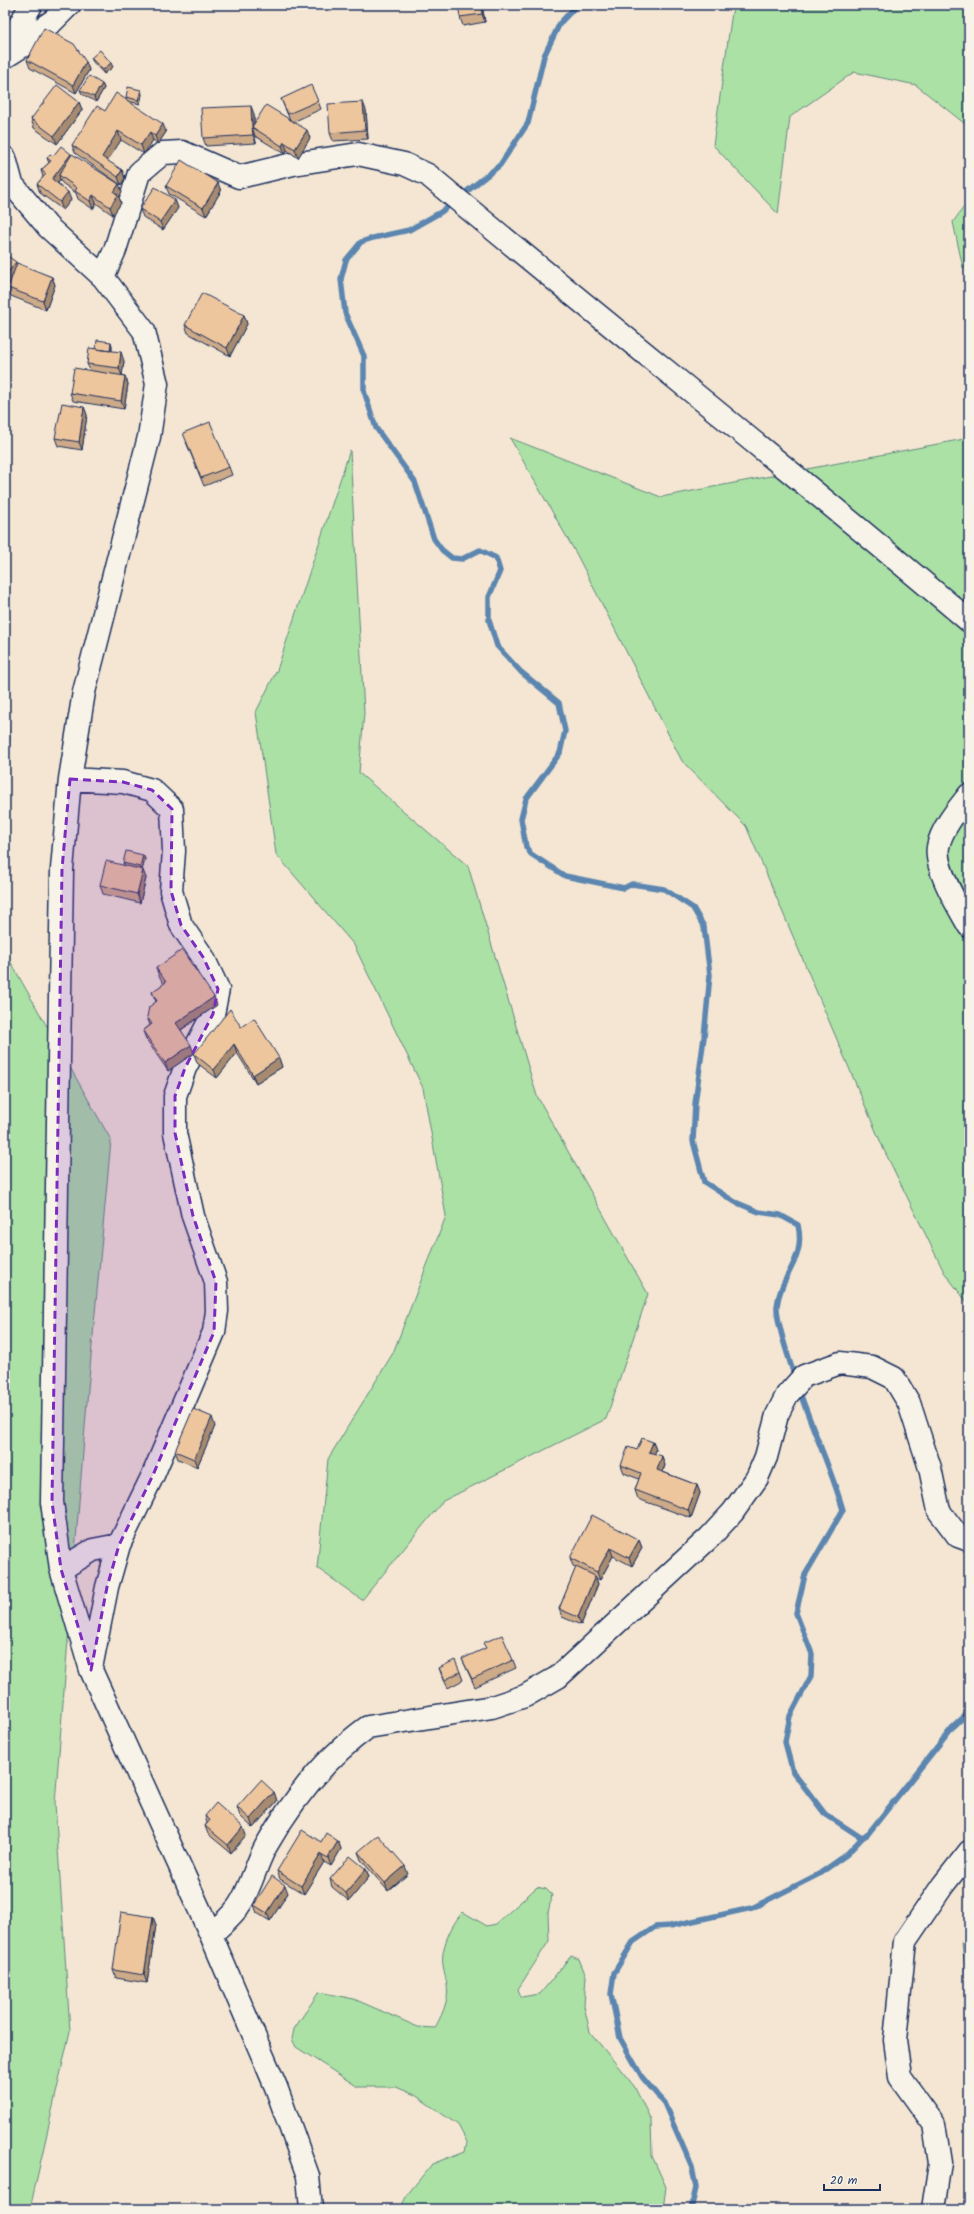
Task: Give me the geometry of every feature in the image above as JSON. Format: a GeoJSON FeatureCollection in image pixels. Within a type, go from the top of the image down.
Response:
{"type":"FeatureCollection","features":[{"type":"Feature","properties":{"kind":"street"},"geometry":{"type":"LineString","coordinates":[[5,51],[11,29],[31,5]]}},
{"type":"Feature","properties":{"kind":"street"},"geometry":{"type":"LineString","coordinates":[[5,57],[32,40],[69,5]]}},
{"type":"Feature","properties":{"kind":"street"},"geometry":{"type":"LineString","coordinates":[[103,277],[115,250],[139,173],[163,153],[182,152],[239,177],[293,164],[358,154],[404,164],[428,175],[614,329],[720,413],[969,620]]}},
{"type":"Feature","properties":{"kind":"street"},"geometry":{"type":"LineString","coordinates":[[5,158],[12,184],[48,227],[103,277],[144,331],[157,384],[149,437],[84,692],[70,779],[62,869],[52,1396],[52,1502],[61,1569],[91,1670],[211,1935],[276,2087],[308,2176],[311,2209]]}},
{"type":"Feature","properties":{"kind":"street"},"geometry":{"type":"LineString","coordinates":[[70,779],[122,782],[152,790],[172,809],[174,851],[171,891],[181,925],[203,957],[218,989],[213,1014],[185,1068],[175,1096],[175,1132],[193,1216],[216,1282],[217,1311],[214,1332],[153,1475],[119,1545],[106,1587],[91,1670]]}},
{"type":"Feature","properties":{"kind":"street"},"geometry":{"type":"LineString","coordinates":[[969,795],[946,829],[938,848],[942,871],[951,894],[969,926]]}},
{"type":"Feature","properties":{"kind":"street"},"geometry":{"type":"LineString","coordinates":[[211,1935],[240,1904],[265,1847],[284,1818],[331,1757],[355,1737],[368,1727],[492,1707],[531,1692],[558,1677],[690,1553],[710,1537],[733,1512],[758,1478],[766,1457],[777,1415],[787,1395],[804,1376],[840,1363],[872,1367],[894,1378],[909,1403],[930,1468],[939,1511],[958,1536],[969,1540]]}},
{"type":"Feature","properties":{"kind":"street"},"geometry":{"type":"LineString","coordinates":[[61,1569],[93,1550],[119,1545]]}},
{"type":"Feature","properties":{"kind":"street"},"geometry":{"type":"LineString","coordinates":[[933,2209],[940,2163],[934,2124],[900,2077],[895,2040],[905,1941],[943,1885],[969,1852]]}},
{"type":"Feature","properties":{"kind":"highlighted area"},"geometry":{"type":"Polygon","coordinates":[[[70,779],[123,782],[152,790],[172,809],[171,891],[181,925],[203,957],[218,989],[213,1014],[185,1068],[175,1096],[175,1133],[193,1216],[216,1282],[214,1332],[153,1475],[119,1545],[107,1587],[91,1670],[61,1569],[52,1502],[62,869],[70,779]]]}},
{"type":"Feature","properties":{"kind":"green space"},"geometry":{"type":"Polygon","coordinates":[[[737,5],[969,5],[969,127],[916,85],[854,72],[790,117],[778,214],[713,145],[732,12],[737,5]]]}},
{"type":"Feature","properties":{"kind":"green space"},"geometry":{"type":"Polygon","coordinates":[[[969,200],[969,262],[963,268],[953,222],[969,200]]]}},
{"type":"Feature","properties":{"kind":"green space"},"geometry":{"type":"Polygon","coordinates":[[[510,438],[661,497],[969,438],[969,1305],[944,1272],[884,1150],[746,826],[682,761],[577,555],[510,438]]]}},
{"type":"Feature","properties":{"kind":"green space"},"geometry":{"type":"Polygon","coordinates":[[[350,450],[364,713],[359,773],[468,866],[537,1096],[648,1294],[606,1419],[443,1501],[362,1600],[317,1568],[328,1459],[393,1353],[446,1216],[423,1088],[354,945],[276,854],[256,712],[277,670],[350,450]]]}},
{"type":"Feature","properties":{"kind":"green space"},"geometry":{"type":"Polygon","coordinates":[[[5,711],[10,738],[5,790],[5,711]]]}},
{"type":"Feature","properties":{"kind":"green space"},"geometry":{"type":"Polygon","coordinates":[[[5,952],[111,1140],[88,1389],[55,1803],[70,2031],[30,2209],[5,2209],[5,952]]]}},
{"type":"Feature","properties":{"kind":"green space"},"geometry":{"type":"Polygon","coordinates":[[[537,1887],[546,1889],[552,1895],[548,1913],[549,1941],[518,1989],[521,1997],[540,1994],[571,1956],[579,1959],[586,1976],[584,2006],[590,2032],[634,2086],[651,2120],[652,2156],[666,2187],[663,2209],[400,2209],[407,2195],[432,2164],[465,2151],[467,2142],[458,2125],[415,2095],[396,2087],[358,2087],[296,2047],[292,2039],[294,2029],[319,1992],[354,1999],[418,2027],[435,2028],[443,2012],[447,1997],[443,1952],[451,1929],[459,1917],[463,1912],[487,1926],[496,1924],[537,1887]]]}},
{"type":"Feature","properties":{"kind":"green space"},"geometry":{"type":"Polygon","coordinates":[[[969,1931],[969,1988],[967,1986],[962,1943],[969,1931]]]}},
{"type":"Feature","properties":{"kind":"building"},"geometry":{"type":"Polygon","coordinates":[[[458,5],[481,5],[482,14],[460,17],[458,5]]]}},
{"type":"Feature","properties":{"kind":"building"},"geometry":{"type":"Polygon","coordinates":[[[44,28],[74,44],[86,62],[73,85],[27,60],[44,28]]]}},
{"type":"Feature","properties":{"kind":"building"},"geometry":{"type":"Polygon","coordinates":[[[100,50],[111,63],[103,70],[91,58],[100,50]]]}},
{"type":"Feature","properties":{"kind":"building"},"geometry":{"type":"Polygon","coordinates":[[[89,76],[102,84],[94,97],[80,90],[89,76]]]}},
{"type":"Feature","properties":{"kind":"building"},"geometry":{"type":"Polygon","coordinates":[[[57,85],[79,102],[54,136],[31,119],[57,85]]]}},
{"type":"Feature","properties":{"kind":"building"},"geometry":{"type":"Polygon","coordinates":[[[311,85],[318,101],[288,114],[281,99],[311,85]]]}},
{"type":"Feature","properties":{"kind":"building"},"geometry":{"type":"Polygon","coordinates":[[[128,87],[141,90],[138,100],[126,97],[128,87]]]}},
{"type":"Feature","properties":{"kind":"building"},"geometry":{"type":"Polygon","coordinates":[[[116,93],[163,124],[155,136],[150,132],[141,145],[118,131],[102,157],[122,170],[118,177],[72,145],[97,106],[105,111],[116,93]]]}},
{"type":"Feature","properties":{"kind":"building"},"geometry":{"type":"Polygon","coordinates":[[[363,102],[365,130],[330,133],[328,104],[363,102]]]}},
{"type":"Feature","properties":{"kind":"building"},"geometry":{"type":"Polygon","coordinates":[[[266,105],[307,130],[295,149],[284,142],[282,146],[252,127],[266,105]]]}},
{"type":"Feature","properties":{"kind":"building"},"geometry":{"type":"Polygon","coordinates":[[[251,106],[253,135],[203,138],[201,108],[251,106]]]}},
{"type":"Feature","properties":{"kind":"building"},"geometry":{"type":"Polygon","coordinates":[[[61,146],[71,154],[52,179],[68,192],[60,202],[37,184],[46,174],[41,170],[51,161],[47,158],[50,154],[53,156],[61,146]]]}},
{"type":"Feature","properties":{"kind":"building"},"geometry":{"type":"Polygon","coordinates":[[[72,154],[119,184],[114,192],[118,195],[110,207],[93,195],[90,201],[75,191],[77,188],[59,175],[72,154]]]}},
{"type":"Feature","properties":{"kind":"building"},"geometry":{"type":"Polygon","coordinates":[[[181,160],[218,183],[203,208],[166,186],[181,160]]]}},
{"type":"Feature","properties":{"kind":"building"},"geometry":{"type":"Polygon","coordinates":[[[155,187],[175,200],[160,222],[140,209],[155,187]]]}},
{"type":"Feature","properties":{"kind":"building"},"geometry":{"type":"Polygon","coordinates":[[[5,254],[16,262],[5,276],[5,254]]]}},
{"type":"Feature","properties":{"kind":"building"},"geometry":{"type":"Polygon","coordinates":[[[17,263],[52,277],[43,301],[8,288],[17,263]]]}},
{"type":"Feature","properties":{"kind":"building"},"geometry":{"type":"Polygon","coordinates":[[[202,293],[244,315],[227,348],[185,325],[202,293]]]}},
{"type":"Feature","properties":{"kind":"building"},"geometry":{"type":"Polygon","coordinates":[[[97,340],[111,342],[110,351],[96,349],[97,340]]]}},
{"type":"Feature","properties":{"kind":"building"},"geometry":{"type":"Polygon","coordinates":[[[89,348],[121,352],[119,368],[87,364],[89,348]]]}},
{"type":"Feature","properties":{"kind":"building"},"geometry":{"type":"Polygon","coordinates":[[[74,368],[125,376],[121,401],[70,393],[74,368]]]}},
{"type":"Feature","properties":{"kind":"building"},"geometry":{"type":"Polygon","coordinates":[[[62,403],[84,407],[79,442],[55,438],[62,403]]]}},
{"type":"Feature","properties":{"kind":"building"},"geometry":{"type":"Polygon","coordinates":[[[210,422],[229,467],[201,478],[183,433],[210,422]]]}},
{"type":"Feature","properties":{"kind":"building"},"geometry":{"type":"Polygon","coordinates":[[[126,851],[143,855],[140,867],[123,863],[126,851]]]}},
{"type":"Feature","properties":{"kind":"building"},"geometry":{"type":"Polygon","coordinates":[[[106,861],[143,870],[137,894],[100,885],[106,861]]]}},
{"type":"Feature","properties":{"kind":"building"},"geometry":{"type":"Polygon","coordinates":[[[182,950],[214,997],[176,1023],[191,1045],[165,1063],[143,1031],[152,1024],[147,1017],[149,1007],[157,1001],[152,992],[166,982],[156,968],[182,950]]]}},
{"type":"Feature","properties":{"kind":"building"},"geometry":{"type":"Polygon","coordinates":[[[230,1009],[241,1027],[254,1018],[279,1058],[253,1075],[234,1044],[214,1070],[194,1054],[230,1009]]]}},
{"type":"Feature","properties":{"kind":"building"},"geometry":{"type":"Polygon","coordinates":[[[193,1409],[212,1417],[194,1459],[175,1451],[193,1409]]]}},
{"type":"Feature","properties":{"kind":"building"},"geometry":{"type":"Polygon","coordinates":[[[642,1438],[653,1442],[649,1452],[662,1456],[657,1470],[697,1485],[688,1510],[635,1490],[641,1473],[621,1465],[628,1447],[637,1450],[642,1438]]]}},
{"type":"Feature","properties":{"kind":"building"},"geometry":{"type":"Polygon","coordinates":[[[592,1515],[639,1540],[629,1558],[610,1548],[597,1572],[570,1558],[592,1515]]]}},
{"type":"Feature","properties":{"kind":"building"},"geometry":{"type":"Polygon","coordinates":[[[576,1567],[595,1576],[578,1617],[559,1609],[576,1567]]]}},
{"type":"Feature","properties":{"kind":"building"},"geometry":{"type":"Polygon","coordinates":[[[502,1635],[513,1660],[472,1679],[462,1659],[486,1648],[483,1643],[502,1635]]]}},
{"type":"Feature","properties":{"kind":"building"},"geometry":{"type":"Polygon","coordinates":[[[455,1660],[460,1672],[445,1680],[439,1668],[455,1660]]]}},
{"type":"Feature","properties":{"kind":"building"},"geometry":{"type":"Polygon","coordinates":[[[261,1780],[274,1792],[250,1819],[237,1807],[261,1780]]]}},
{"type":"Feature","properties":{"kind":"building"},"geometry":{"type":"Polygon","coordinates":[[[216,1803],[243,1827],[228,1845],[205,1826],[210,1820],[205,1816],[216,1803]]]}},
{"type":"Feature","properties":{"kind":"building"},"geometry":{"type":"Polygon","coordinates":[[[302,1830],[321,1842],[326,1833],[338,1841],[328,1858],[321,1854],[301,1886],[277,1871],[302,1830]]]}},
{"type":"Feature","properties":{"kind":"building"},"geometry":{"type":"Polygon","coordinates":[[[378,1835],[405,1866],[385,1883],[358,1852],[378,1835]]]}},
{"type":"Feature","properties":{"kind":"building"},"geometry":{"type":"Polygon","coordinates":[[[350,1856],[366,1869],[346,1893],[330,1879],[350,1856]]]}},
{"type":"Feature","properties":{"kind":"building"},"geometry":{"type":"Polygon","coordinates":[[[272,1876],[285,1885],[267,1913],[254,1905],[272,1876]]]}},
{"type":"Feature","properties":{"kind":"building"},"geometry":{"type":"Polygon","coordinates":[[[121,1912],[153,1917],[144,1975],[113,1970],[121,1912]]]}},
{"type":"Feature","properties":{"kind":"waterway"},"geometry":{"type":"LineString","coordinates":[[461,196],[500,165],[528,123],[544,56],[560,23],[577,5]]}},
{"type":"Feature","properties":{"kind":"waterway"},"geometry":{"type":"LineString","coordinates":[[454,202],[441,212],[409,230],[361,242],[346,260],[341,279],[345,313],[364,356],[364,391],[376,428],[415,482],[434,539],[442,550],[452,558],[462,559],[480,550],[496,558],[500,571],[489,597],[489,620],[497,646],[521,672],[559,703],[565,731],[560,753],[526,799],[521,819],[526,847],[531,854],[565,876],[624,888],[632,884],[664,889],[693,908],[704,927],[710,975],[704,1037],[695,1104],[693,1141],[704,1182],[735,1202],[759,1212],[780,1215],[798,1225],[800,1237],[799,1248],[796,1258],[783,1284],[777,1306],[781,1332],[795,1378]]}},
{"type":"Feature","properties":{"kind":"waterway"},"geometry":{"type":"LineString","coordinates":[[799,1390],[833,1479],[843,1510],[805,1575],[796,1613],[812,1654],[811,1676],[790,1716],[785,1742],[793,1772],[825,1814],[862,1838]]}},
{"type":"Feature","properties":{"kind":"waterway"},"geometry":{"type":"LineString","coordinates":[[691,2209],[696,2188],[692,2167],[664,2103],[642,2077],[620,2038],[611,1994],[614,1973],[633,1942],[655,1927],[670,1926],[752,1908],[819,1874],[846,1855],[862,1838],[867,1835],[952,1728],[969,1712]]}}]}
